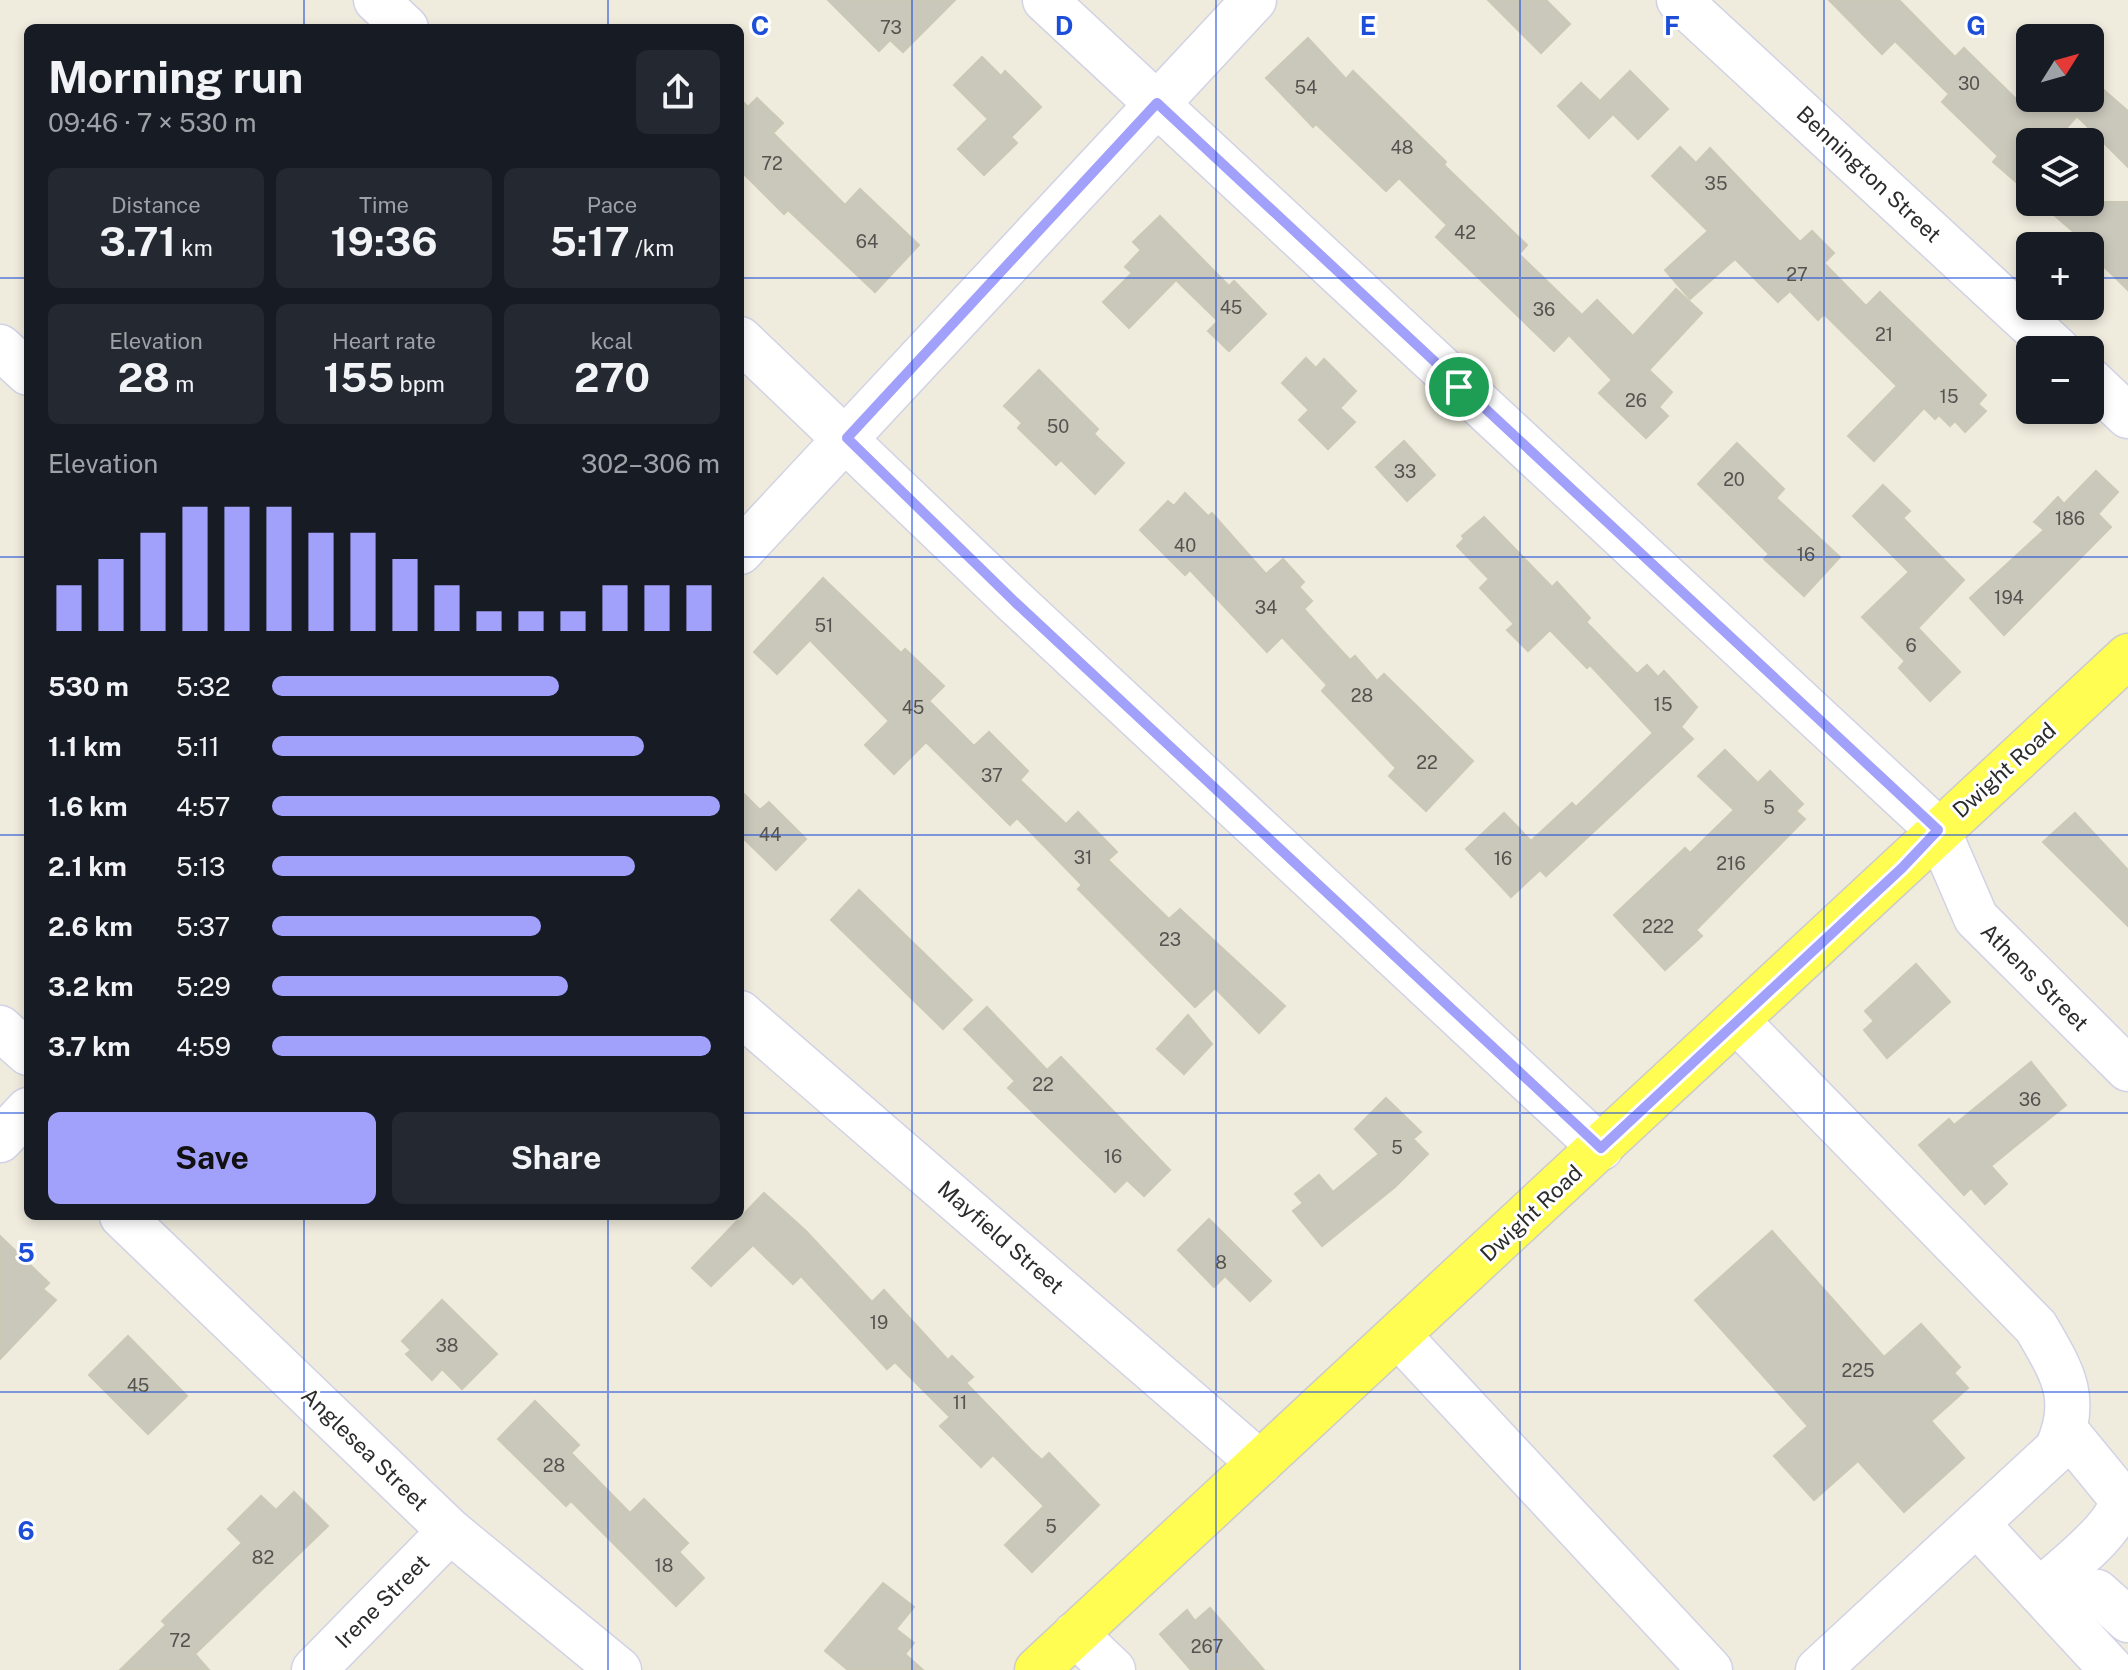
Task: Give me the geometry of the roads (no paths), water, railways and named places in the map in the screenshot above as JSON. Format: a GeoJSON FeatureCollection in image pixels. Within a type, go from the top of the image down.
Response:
{"type":"FeatureCollection","features":[{"type":"Feature","properties":{"kind":"main road","name":"Dwight Road"},"geometry":{"type":"LineString","coordinates":[[1037,1670],[2128,656]]}},
{"type":"Feature","properties":{"kind":"street"},"geometry":{"type":"LineString","coordinates":[[376,0],[402,24]]}},
{"type":"Feature","properties":{"kind":"street"},"geometry":{"type":"LineString","coordinates":[[1045,0],[1938,830]]}},
{"type":"Feature","properties":{"kind":"street"},"geometry":{"type":"LineString","coordinates":[[744,548],[1254,0]]}},
{"type":"Feature","properties":{"kind":"street","name":"Bennington Street"},"geometry":{"type":"LineString","coordinates":[[1679,0],[2043,336]]}},
{"type":"Feature","properties":{"kind":"street"},"geometry":{"type":"LineString","coordinates":[[744,343],[1027,613],[1601,1148]]}},
{"type":"Feature","properties":{"kind":"street"},"geometry":{"type":"LineString","coordinates":[[0,347],[24,369]]}},
{"type":"Feature","properties":{"kind":"street"},"geometry":{"type":"LineString","coordinates":[[2104,393],[2128,416]]}},
{"type":"Feature","properties":{"kind":"street","name":"Athens Street"},"geometry":{"type":"LineString","coordinates":[[1938,830],[1976,918],[2128,1069]]}},
{"type":"Feature","properties":{"kind":"street","name":"Mayfield Street"},"geometry":{"type":"LineString","coordinates":[[744,1016],[1260,1463]]}},
{"type":"Feature","properties":{"kind":"street"},"geometry":{"type":"LineString","coordinates":[[1737,1021],[2036,1327],[2061,1370],[2070,1401],[2066,1431],[2057,1449],[1818,1670]]}},
{"type":"Feature","properties":{"kind":"street"},"geometry":{"type":"LineString","coordinates":[[0,1028],[24,1049]]}},
{"type":"Feature","properties":{"kind":"street","name":"Anglesea Street"},"geometry":{"type":"LineString","coordinates":[[126,1220],[450,1531],[619,1670]]}},
{"type":"Feature","properties":{"kind":"street"},"geometry":{"type":"LineString","coordinates":[[1398,1335],[1710,1670]]}},
{"type":"Feature","properties":{"kind":"street"},"geometry":{"type":"LineString","coordinates":[[2050,1602],[2121,1510],[2121,1498],[2066,1431]]}},
{"type":"Feature","properties":{"kind":"street"},"geometry":{"type":"LineString","coordinates":[[1977,1524],[2112,1670]]}},
{"type":"Feature","properties":{"kind":"street","name":"Irene Street"},"geometry":{"type":"LineString","coordinates":[[314,1670],[450,1531]]}},
{"type":"Feature","properties":{"kind":"street"},"geometry":{"type":"LineString","coordinates":[[2050,1602],[2097,1592],[2128,1620]]}},
{"type":"Feature","properties":{"kind":"street"},"geometry":{"type":"LineString","coordinates":[[1075,1634],[1113,1670]]}}]}
